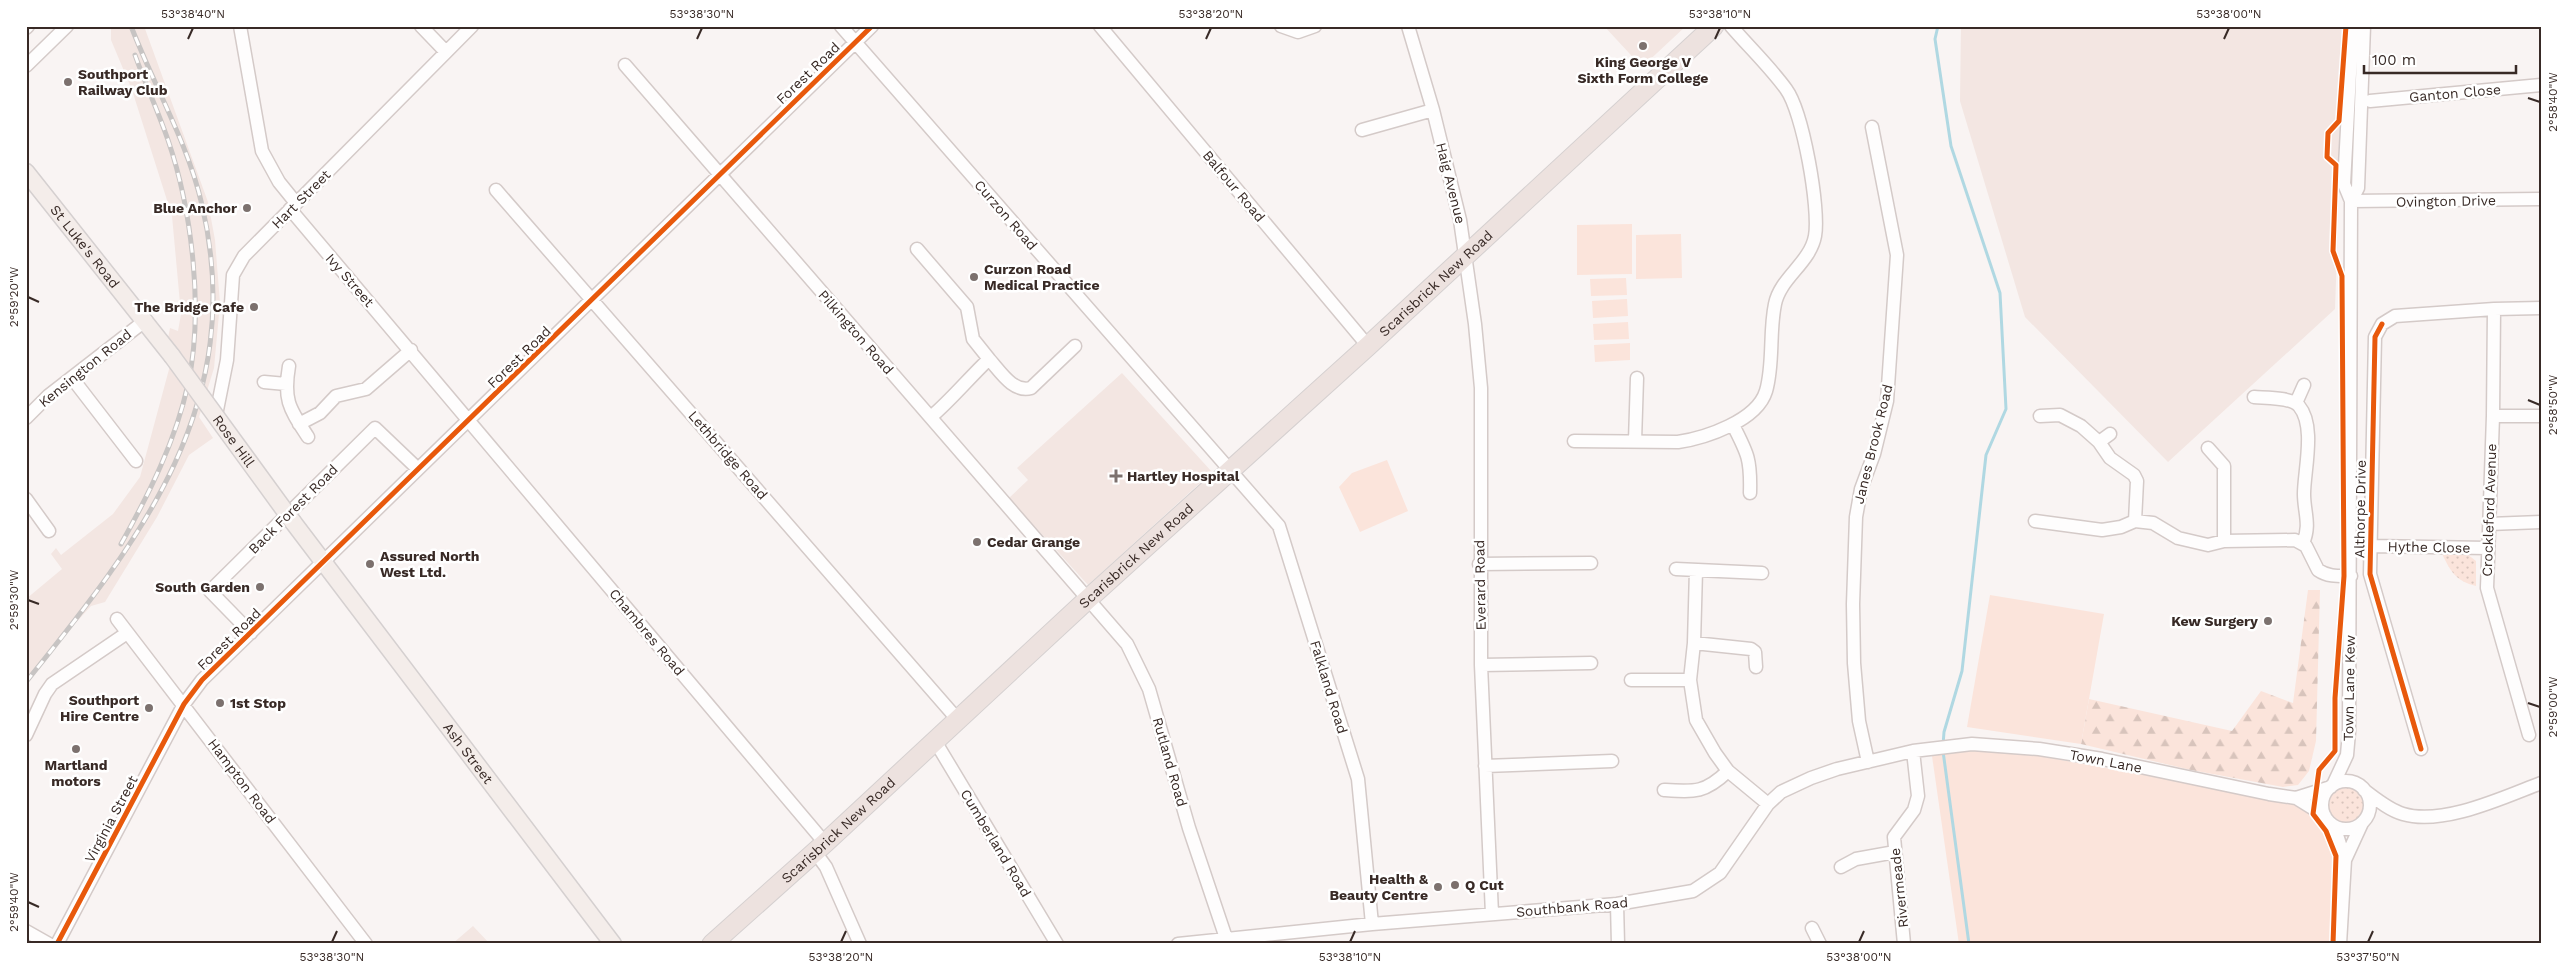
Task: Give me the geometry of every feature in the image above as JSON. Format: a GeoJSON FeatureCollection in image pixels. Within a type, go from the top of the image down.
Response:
{"type":"FeatureCollection","features":[{"type":"Feature","properties":{"kind":"highway","name":"Scarisbrick New Road"},"geometry":{"type":"LineString","coordinates":[[712,944],[820,848],[1088,599],[1368,346],[1714,26]]}},
{"type":"Feature","properties":{"kind":"main road","name":"St Luke's Road"},"geometry":{"type":"LineString","coordinates":[[26,172],[146,320]]}},
{"type":"Feature","properties":{"kind":"main road","name":"Rose Hill"},"geometry":{"type":"LineString","coordinates":[[146,320],[323,563]]}},
{"type":"Feature","properties":{"kind":"main road","name":"Ash Street"},"geometry":{"type":"LineString","coordinates":[[323,563],[613,944]]}},
{"type":"Feature","properties":{"kind":"street"},"geometry":{"type":"LineString","coordinates":[[26,66],[67,26]]}},
{"type":"Feature","properties":{"kind":"street","name":"Ivy Street"},"geometry":{"type":"LineString","coordinates":[[240,26],[262,151],[279,182],[293,206],[469,421]]}},
{"type":"Feature","properties":{"kind":"street"},"geometry":{"type":"LineString","coordinates":[[421,26],[446,52]]}},
{"type":"Feature","properties":{"kind":"street","name":"Hart Street"},"geometry":{"type":"LineString","coordinates":[[216,414],[223,382],[233,275],[244,256],[472,26]]}},
{"type":"Feature","properties":{"kind":"street","name":"Curzon Road"},"geometry":{"type":"LineString","coordinates":[[841,26],[1231,470]]}},
{"type":"Feature","properties":{"kind":"street","name":"Forest Road"},"geometry":{"type":"LineString","coordinates":[[184,704],[202,680],[872,26]]}},
{"type":"Feature","properties":{"kind":"street","name":"Balfour Road"},"geometry":{"type":"LineString","coordinates":[[1100,26],[1368,346]]}},
{"type":"Feature","properties":{"kind":"street"},"geometry":{"type":"LineString","coordinates":[[1281,26],[1298,32],[1315,26]]}},
{"type":"Feature","properties":{"kind":"street","name":"Haig Avenue"},"geometry":{"type":"LineString","coordinates":[[1408,26],[1433,110],[1460,220],[1466,256]]}},
{"type":"Feature","properties":{"kind":"street"},"geometry":{"type":"LineString","coordinates":[[1574,441],[1694,440],[1733,425],[1754,410],[1766,390],[1777,295],[1811,248],[1815,236],[1815,220],[1811,180],[1798,114],[1787,90],[1731,26]]}},
{"type":"Feature","properties":{"kind":"street","name":"Town Lane Kew"},"geometry":{"type":"LineString","coordinates":[[2332,786],[2347,756],[2351,576],[2351,201],[2344,184],[2352,37],[2355,26]]}},
{"type":"Feature","properties":{"kind":"street","name":"Town Lane Kew"},"geometry":{"type":"LineString","coordinates":[[2351,201],[2358,188],[2364,26]]}},
{"type":"Feature","properties":{"kind":"street","name":"Pilkington Road"},"geometry":{"type":"LineString","coordinates":[[625,64],[1088,599]]}},
{"type":"Feature","properties":{"kind":"street","name":"Ganton Close"},"geometry":{"type":"LineString","coordinates":[[2370,101],[2541,85]]}},
{"type":"Feature","properties":{"kind":"street"},"geometry":{"type":"LineString","coordinates":[[1362,130],[1433,110]]}},
{"type":"Feature","properties":{"kind":"street","name":"Janes Brook Road"},"geometry":{"type":"LineString","coordinates":[[1868,762],[1859,721],[1854,673],[1853,604],[1856,517],[1861,489],[1874,454],[1887,401],[1897,256],[1872,127]]}},
{"type":"Feature","properties":{"kind":"street","name":"Lethbridge Road"},"geometry":{"type":"LineString","coordinates":[[496,190],[958,720]]}},
{"type":"Feature","properties":{"kind":"street","name":"Ovington Drive"},"geometry":{"type":"LineString","coordinates":[[2351,201],[2541,199]]}},
{"type":"Feature","properties":{"kind":"street"},"geometry":{"type":"LineString","coordinates":[[917,249],[967,307],[973,339],[1016,388],[1024,390],[1031,388],[1074,346]]}},
{"type":"Feature","properties":{"kind":"street","name":"Everard Road"},"geometry":{"type":"LineString","coordinates":[[1466,256],[1481,388],[1479,564],[1481,665],[1492,914]]}},
{"type":"Feature","properties":{"kind":"street","name":"Althorpe Drive"},"geometry":{"type":"LineString","coordinates":[[2420,750],[2370,574],[2375,337],[2377,330],[2395,316],[2494,309],[2541,308]]}},
{"type":"Feature","properties":{"kind":"street","name":"Crockleford Avenue"},"geometry":{"type":"LineString","coordinates":[[2494,309],[2493,416],[2487,588],[2529,735]]}},
{"type":"Feature","properties":{"kind":"street","name":"Kensington Road"},"geometry":{"type":"LineString","coordinates":[[26,418],[48,396],[146,320]]}},
{"type":"Feature","properties":{"kind":"street"},"geometry":{"type":"LineString","coordinates":[[299,424],[320,413],[336,396],[366,389],[411,350]]}},
{"type":"Feature","properties":{"kind":"street"},"geometry":{"type":"LineString","coordinates":[[931,417],[954,397],[963,383],[990,359]]}},
{"type":"Feature","properties":{"kind":"street"},"geometry":{"type":"LineString","coordinates":[[289,366],[286,384],[289,408],[308,437]]}},
{"type":"Feature","properties":{"kind":"street"},"geometry":{"type":"LineString","coordinates":[[72,378],[136,462]]}},
{"type":"Feature","properties":{"kind":"street"},"geometry":{"type":"LineString","coordinates":[[1635,441],[1637,378]]}},
{"type":"Feature","properties":{"kind":"street"},"geometry":{"type":"LineString","coordinates":[[264,382],[286,384]]}},
{"type":"Feature","properties":{"kind":"street"},"geometry":{"type":"LineString","coordinates":[[2296,403],[2304,385]]}},
{"type":"Feature","properties":{"kind":"street"},"geometry":{"type":"LineString","coordinates":[[2254,396],[2296,403],[2301,408],[2306,425],[2309,457],[2304,492],[2309,527],[2303,542]]}},
{"type":"Feature","properties":{"kind":"street"},"geometry":{"type":"LineString","coordinates":[[2040,416],[2060,416],[2072,420],[2099,442],[2110,458],[2134,475],[2137,481],[2135,521]]}},
{"type":"Feature","properties":{"kind":"street"},"geometry":{"type":"LineString","coordinates":[[2493,416],[2541,416]]}},
{"type":"Feature","properties":{"kind":"street","name":"Chambres Road"},"geometry":{"type":"LineString","coordinates":[[469,421],[820,848],[826,867],[860,944]]}},
{"type":"Feature","properties":{"kind":"street"},"geometry":{"type":"LineString","coordinates":[[1733,425],[1749,454],[1751,465],[1750,494]]}},
{"type":"Feature","properties":{"kind":"street","name":"Back Forest Road"},"geometry":{"type":"LineString","coordinates":[[251,633],[210,591],[375,428],[418,469]]}},
{"type":"Feature","properties":{"kind":"street"},"geometry":{"type":"LineString","coordinates":[[2099,442],[2110,434]]}},
{"type":"Feature","properties":{"kind":"street"},"geometry":{"type":"LineString","coordinates":[[2208,448],[2224,466],[2224,541]]}},
{"type":"Feature","properties":{"kind":"street","name":"Falkland Road"},"geometry":{"type":"LineString","coordinates":[[1231,470],[1279,526],[1355,769],[1358,779],[1372,924]]}},
{"type":"Feature","properties":{"kind":"street"},"geometry":{"type":"LineString","coordinates":[[26,498],[50,531]]}},
{"type":"Feature","properties":{"kind":"street"},"geometry":{"type":"LineString","coordinates":[[2035,521],[2102,530],[2121,527],[2135,521],[2153,523],[2178,538],[2208,545],[2224,541],[2295,540],[2303,542],[2318,570],[2328,576],[2351,576]]}},
{"type":"Feature","properties":{"kind":"street"},"geometry":{"type":"LineString","coordinates":[[2489,524],[2541,522]]}},
{"type":"Feature","properties":{"kind":"street","name":"Hythe Close"},"geometry":{"type":"LineString","coordinates":[[2371,546],[2488,548]]}},
{"type":"Feature","properties":{"kind":"street"},"geometry":{"type":"LineString","coordinates":[[1479,564],[1591,563]]}},
{"type":"Feature","properties":{"kind":"street"},"geometry":{"type":"LineString","coordinates":[[1676,569],[1762,573]]}},
{"type":"Feature","properties":{"kind":"street"},"geometry":{"type":"LineString","coordinates":[[1696,570],[1694,642],[1690,680],[1696,720],[1715,753],[1728,770],[1768,804]]}},
{"type":"Feature","properties":{"kind":"street","name":"Rutland Road"},"geometry":{"type":"LineString","coordinates":[[1088,599],[1127,644],[1149,689],[1188,828],[1226,941]]}},
{"type":"Feature","properties":{"kind":"street","name":"Hampton Road"},"geometry":{"type":"LineString","coordinates":[[116,619],[184,704],[366,944]]}},
{"type":"Feature","properties":{"kind":"street"},"geometry":{"type":"LineString","coordinates":[[26,734],[45,694],[52,684],[127,633]]}},
{"type":"Feature","properties":{"kind":"street"},"geometry":{"type":"LineString","coordinates":[[1694,642],[1751,649],[1755,652],[1756,667]]}},
{"type":"Feature","properties":{"kind":"street"},"geometry":{"type":"LineString","coordinates":[[1481,665],[1591,663]]}},
{"type":"Feature","properties":{"kind":"street"},"geometry":{"type":"LineString","coordinates":[[1631,680],[1690,680]]}},
{"type":"Feature","properties":{"kind":"street","name":"Virginia Street"},"geometry":{"type":"LineString","coordinates":[[57,944],[184,704]]}},
{"type":"Feature","properties":{"kind":"street","name":"Cumberland Road"},"geometry":{"type":"LineString","coordinates":[[935,741],[1057,944]]}},
{"type":"Feature","properties":{"kind":"street","name":"Town Lane"},"geometry":{"type":"LineString","coordinates":[[1913,750],[1972,744],[2039,749],[2102,759],[2296,798],[2327,819]]}},
{"type":"Feature","properties":{"kind":"street","name":"Southbank Road"},"geometry":{"type":"LineString","coordinates":[[1178,944],[1226,941],[1372,924],[1617,904],[1693,892],[1720,873],[1768,804],[1781,792],[1811,778],[1913,750]]}},
{"type":"Feature","properties":{"kind":"street","name":"Rivermeade"},"geometry":{"type":"LineString","coordinates":[[1904,944],[1894,838],[1914,810],[1918,796],[1913,750]]}},
{"type":"Feature","properties":{"kind":"street","name":"Town Lane Kew"},"geometry":{"type":"LineString","coordinates":[[2347,756],[2362,787]]}},
{"type":"Feature","properties":{"kind":"street"},"geometry":{"type":"LineString","coordinates":[[1485,766],[1612,761]]}},
{"type":"Feature","properties":{"kind":"street"},"geometry":{"type":"LineString","coordinates":[[1664,790],[1691,792],[1704,790],[1728,770]]}},
{"type":"Feature","properties":{"kind":"street"},"geometry":{"type":"LineString","coordinates":[[2340,944],[2345,860],[2338,838],[2327,819],[2322,803],[2332,786],[2346,781],[2362,787],[2395,811]]}},
{"type":"Feature","properties":{"kind":"street"},"geometry":{"type":"LineString","coordinates":[[2327,819],[2342,828],[2356,826],[2381,812],[2395,811],[2415,816],[2439,816],[2481,805],[2541,783]]}},
{"type":"Feature","properties":{"kind":"street","name":"Town Lane"},"geometry":{"type":"LineString","coordinates":[[2296,798],[2332,786]]}},
{"type":"Feature","properties":{"kind":"street"},"geometry":{"type":"LineString","coordinates":[[2345,860],[2370,803],[2362,787]]}},
{"type":"Feature","properties":{"kind":"street"},"geometry":{"type":"LineString","coordinates":[[1841,867],[1856,860],[1895,852]]}},
{"type":"Feature","properties":{"kind":"street"},"geometry":{"type":"LineString","coordinates":[[1617,904],[1618,944]]}},
{"type":"Feature","properties":{"kind":"street"},"geometry":{"type":"LineString","coordinates":[[1812,928],[1820,944]]}},
{"type":"Feature","properties":{"kind":"street"},"geometry":{"type":"LineString","coordinates":[[26,931],[48,944]]}},
{"type":"Feature","properties":{"kind":"shaded area"},"geometry":{"type":"Polygon","coordinates":[[[111,26],[144,26],[208,202],[215,240],[220,303],[214,368],[199,417],[213,438],[189,455],[157,517],[105,602],[91,606],[42,660],[26,683],[26,599],[62,569],[51,554],[56,548],[61,555],[113,514],[140,477],[175,347],[168,338],[170,328],[178,331],[181,314],[172,216],[132,90],[111,40],[111,26]]]}},
{"type":"Feature","properties":{"kind":"shaded area","name":"King George V Sixth Form College"},"geometry":{"type":"Polygon","coordinates":[[[1604,26],[1686,26],[1642,67],[1604,26]]]}},
{"type":"Feature","properties":{"kind":"shaded area"},"geometry":{"type":"Polygon","coordinates":[[[1961,26],[2345,26],[2335,309],[2168,462],[2025,317],[1960,101],[1961,26]]]}},
{"type":"Feature","properties":{"kind":"shaded area","name":"Hartley Hospital"},"geometry":{"type":"Polygon","coordinates":[[[1122,373],[1212,472],[1088,585],[1009,498],[1028,480],[1017,468],[1122,373]]]}},
{"type":"Feature","properties":{"kind":"shaded area"},"geometry":{"type":"Polygon","coordinates":[[[473,926],[490,944],[452,944],[473,926]]]}},
{"type":"Feature","properties":{"kind":"green space"},"geometry":{"type":"Polygon","coordinates":[[[1632,224],[1632,274],[1577,275],[1577,225],[1632,224]]]}},
{"type":"Feature","properties":{"kind":"green space"},"geometry":{"type":"Polygon","coordinates":[[[1681,234],[1682,278],[1636,279],[1636,235],[1681,234]]]}},
{"type":"Feature","properties":{"kind":"green space"},"geometry":{"type":"Polygon","coordinates":[[[1626,278],[1627,295],[1591,296],[1590,279],[1626,278]]]}},
{"type":"Feature","properties":{"kind":"green space"},"geometry":{"type":"Polygon","coordinates":[[[1627,299],[1628,316],[1593,318],[1592,301],[1627,299]]]}},
{"type":"Feature","properties":{"kind":"green space"},"geometry":{"type":"Polygon","coordinates":[[[1628,322],[1629,339],[1594,340],[1593,324],[1628,322]]]}},
{"type":"Feature","properties":{"kind":"green space"},"geometry":{"type":"Polygon","coordinates":[[[1630,343],[1630,360],[1595,362],[1594,345],[1630,343]]]}},
{"type":"Feature","properties":{"kind":"green space"},"geometry":{"type":"Polygon","coordinates":[[[1387,460],[1408,511],[1360,532],[1339,487],[1352,473],[1387,460]]]}},
{"type":"Feature","properties":{"kind":"green space"},"geometry":{"type":"Polygon","coordinates":[[[2442,554],[2467,554],[2476,561],[2476,586],[2455,575],[2442,554]]]}},
{"type":"Feature","properties":{"kind":"green space"},"geometry":{"type":"Polygon","coordinates":[[[2308,590],[2320,590],[2316,741],[2309,771],[2298,785],[2283,787],[2191,770],[2081,744],[2089,699],[2232,731],[2261,691],[2293,703],[2308,590]]]}},
{"type":"Feature","properties":{"kind":"green space"},"geometry":{"type":"Polygon","coordinates":[[[1990,595],[2104,614],[2081,744],[1967,727],[1990,595]]]}},
{"type":"Feature","properties":{"kind":"green space"},"geometry":{"type":"Polygon","coordinates":[[[1972,744],[2312,805],[2342,805],[2336,944],[1959,944],[1931,749],[1972,744]]]}},
{"type":"Feature","properties":{"kind":"green space"},"geometry":{"type":"Polygon","coordinates":[[[2347,787],[2354,788],[2360,792],[2364,798],[2364,812],[2360,818],[2354,822],[2347,823],[2340,822],[2334,818],[2330,812],[2329,805],[2330,798],[2334,792],[2340,788],[2347,787]]]}},
{"type":"Feature","properties":{"kind":"waterway"},"geometry":{"type":"LineString","coordinates":[[1938,26],[1935,39],[1951,146],[2000,293],[2006,409],[1986,455],[1962,671],[1944,732],[1943,745]]}},
{"type":"Feature","properties":{"kind":"waterway"},"geometry":{"type":"LineString","coordinates":[[1943,751],[1969,944]]}},
{"type":"Feature","properties":{"kind":"railway"},"geometry":{"type":"LineString","coordinates":[[26,682],[109,574],[145,520],[175,463],[197,405],[210,342],[212,276],[202,205],[188,159],[131,26]]}},
{"type":"Feature","properties":{"kind":"railway"},"geometry":{"type":"LineString","coordinates":[[121,544],[142,506],[176,426],[188,384],[193,355],[195,325],[193,261],[184,197],[168,140],[135,55]]}},
{"type":"Feature","properties":{"kind":"cycle path"},"geometry":{"type":"LineString","coordinates":[[57,944],[184,704],[202,680],[872,26]]}},
{"type":"Feature","properties":{"kind":"cycle path"},"geometry":{"type":"LineString","coordinates":[[2333,944],[2336,856],[2326,831],[2313,814],[2319,770],[2335,751],[2335,698],[2344,576],[2342,276],[2333,251],[2336,165],[2327,157],[2328,133],[2339,121],[2346,26]]}},
{"type":"Feature","properties":{"kind":"cycle path"},"geometry":{"type":"LineString","coordinates":[[2382,324],[2375,337],[2370,574],[2421,749]]}},
{"type":"Feature","properties":{"kind":"place","name":"King George V Sixth Form College"},"geometry":{"type":"Point","coordinates":[1643,46]}},
{"type":"Feature","properties":{"kind":"place","name":"Southport Railway Club"},"geometry":{"type":"Point","coordinates":[68,82]}},
{"type":"Feature","properties":{"kind":"place","name":"Blue Anchor"},"geometry":{"type":"Point","coordinates":[247,208]}},
{"type":"Feature","properties":{"kind":"place","name":"Curzon Road Medical Practice"},"geometry":{"type":"Point","coordinates":[974,277]}},
{"type":"Feature","properties":{"kind":"place","name":"The Bridge Cafe"},"geometry":{"type":"Point","coordinates":[254,307]}},
{"type":"Feature","properties":{"kind":"place","name":"Hartley Hospital"},"geometry":{"type":"Point","coordinates":[1116,476]}},
{"type":"Feature","properties":{"kind":"place","name":"Cedar Grange"},"geometry":{"type":"Point","coordinates":[977,542]}},
{"type":"Feature","properties":{"kind":"place","name":"Assured North West Ltd."},"geometry":{"type":"Point","coordinates":[370,564]}},
{"type":"Feature","properties":{"kind":"place","name":"South Garden"},"geometry":{"type":"Point","coordinates":[260,587]}},
{"type":"Feature","properties":{"kind":"place","name":"Kew Surgery"},"geometry":{"type":"Point","coordinates":[2268,621]}},
{"type":"Feature","properties":{"kind":"place","name":"1st Stop"},"geometry":{"type":"Point","coordinates":[220,703]}},
{"type":"Feature","properties":{"kind":"place","name":"Southport Hire Centre"},"geometry":{"type":"Point","coordinates":[149,708]}},
{"type":"Feature","properties":{"kind":"place","name":"Martland motors"},"geometry":{"type":"Point","coordinates":[76,749]}},
{"type":"Feature","properties":{"kind":"place","name":"Q Cut"},"geometry":{"type":"Point","coordinates":[1455,885]}},
{"type":"Feature","properties":{"kind":"place","name":"Health & Beauty Centre"},"geometry":{"type":"Point","coordinates":[1438,887]}}]}
